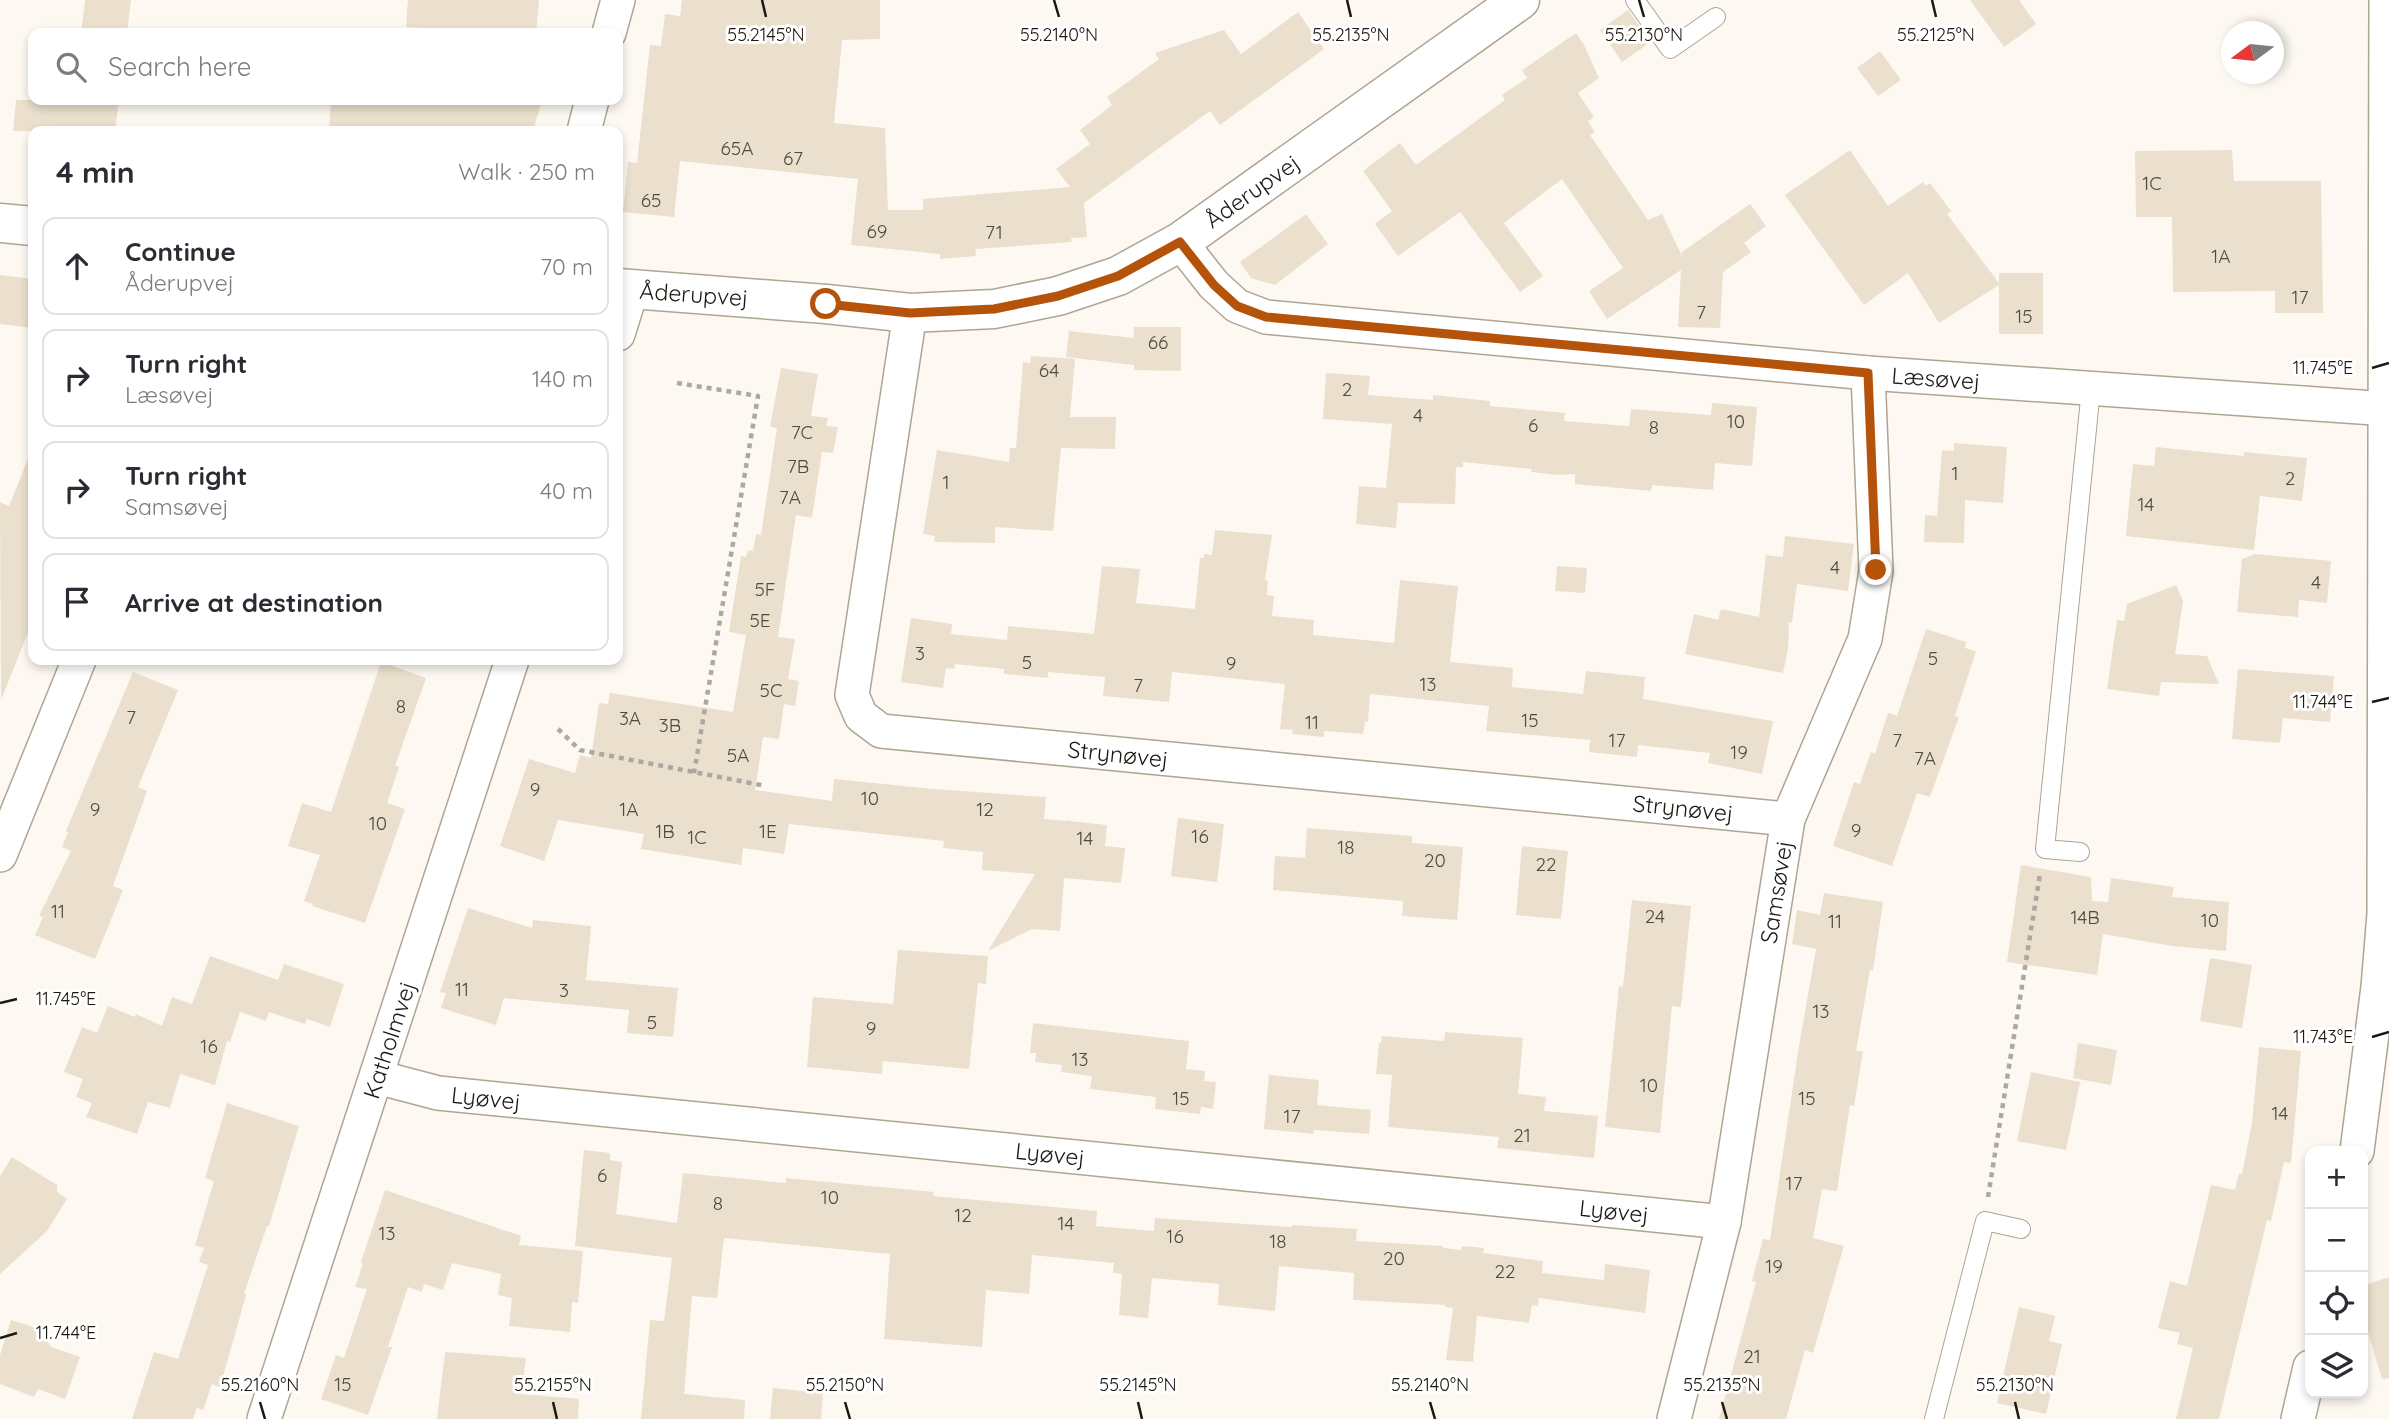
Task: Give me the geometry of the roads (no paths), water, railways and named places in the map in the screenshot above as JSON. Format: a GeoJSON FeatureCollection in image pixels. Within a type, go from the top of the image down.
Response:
{"type":"FeatureCollection","features":[{"type":"Feature","properties":{"kind":"street"},"geometry":{"type":"LineString","coordinates":[[610,28],[618,0]]}},
{"type":"Feature","properties":{"kind":"street","name":"Åderupvej"},"geometry":{"type":"LineString","coordinates":[[625,288],[910,313],[994,309],[1058,296],[1118,276],[1180,242],[1520,0]]}},
{"type":"Feature","properties":{"kind":"street"},"geometry":{"type":"LineString","coordinates":[[2358,1146],[2387,914],[2386,0]]}},
{"type":"Feature","properties":{"kind":"street"},"geometry":{"type":"LineString","coordinates":[[585,126],[591,105]]}},
{"type":"Feature","properties":{"kind":"street"},"geometry":{"type":"LineString","coordinates":[[0,223],[28,226]]}},
{"type":"Feature","properties":{"kind":"street","name":"Læsøvej"},"geometry":{"type":"LineString","coordinates":[[1180,242],[1214,285],[1237,306],[1266,317],[1868,373],[2387,409]]}},
{"type":"Feature","properties":{"kind":"street","name":"Strynøvej"},"geometry":{"type":"LineString","coordinates":[[910,313],[852,695],[861,716],[881,731],[1788,819]]}},
{"type":"Feature","properties":{"kind":"street","name":"Samsøvej"},"geometry":{"type":"LineString","coordinates":[[1674,1419],[1724,1222],[1788,819],[1866,639],[1876,570],[1868,373]]}},
{"type":"Feature","properties":{"kind":"street"},"geometry":{"type":"LineString","coordinates":[[0,855],[77,665]]}},
{"type":"Feature","properties":{"kind":"street","name":"Katholmvej"},"geometry":{"type":"LineString","coordinates":[[264,1419],[510,665]]}},
{"type":"Feature","properties":{"kind":"street","name":"Lyøvej"},"geometry":{"type":"LineString","coordinates":[[377,1077],[438,1093],[1724,1222]]}},
{"type":"Feature","properties":{"kind":"street"},"geometry":{"type":"LineString","coordinates":[[2298,1419],[2305,1389]]}},
{"type":"Feature","properties":{"kind":"lane"},"geometry":{"type":"LineString","coordinates":[[1635,0],[1670,49],[1716,17]]}},
{"type":"Feature","properties":{"kind":"lane"},"geometry":{"type":"LineString","coordinates":[[2080,852],[2045,849],[2091,389]]}},
{"type":"Feature","properties":{"kind":"lane"},"geometry":{"type":"LineString","coordinates":[[1934,1419],[1984,1221],[2021,1229]]}}]}
